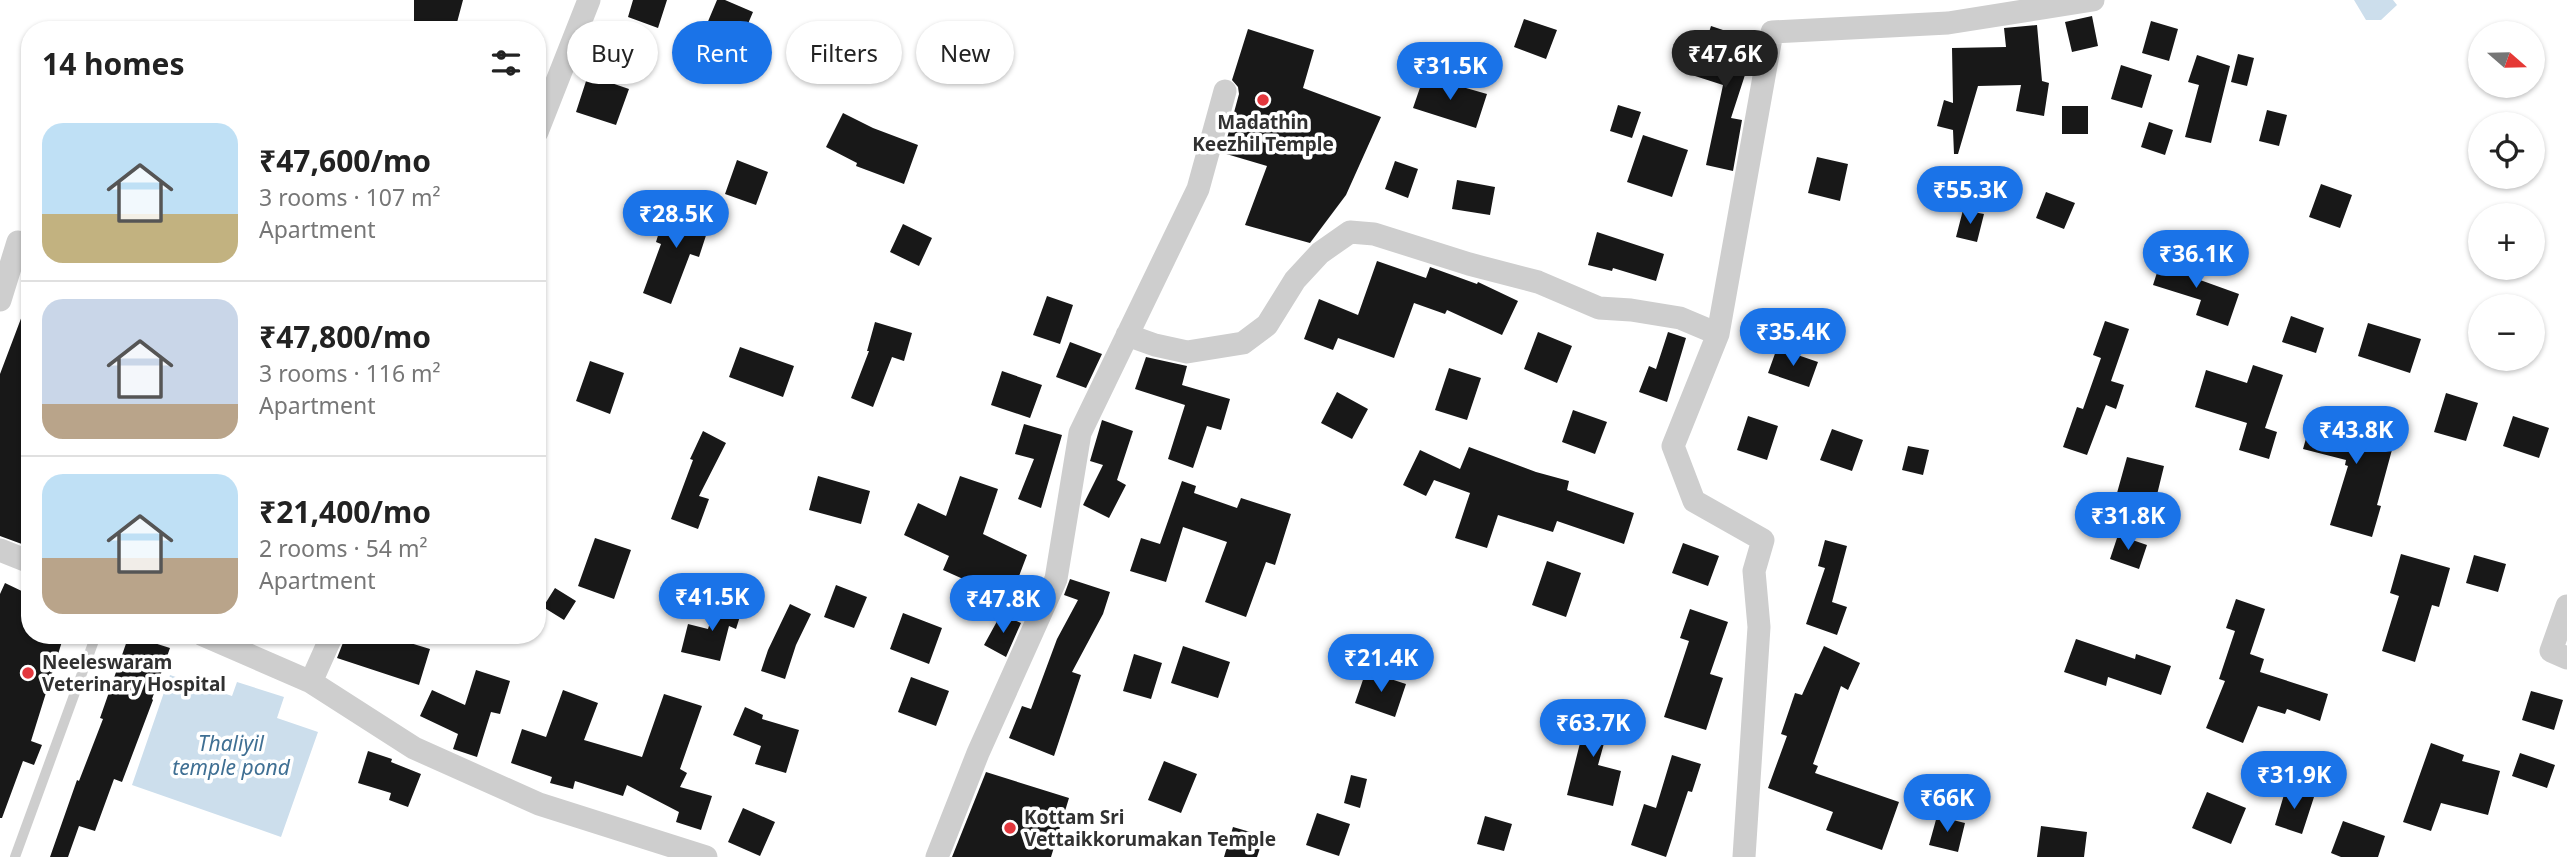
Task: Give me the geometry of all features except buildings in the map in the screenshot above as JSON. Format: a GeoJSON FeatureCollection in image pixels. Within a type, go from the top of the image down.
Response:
{"type":"FeatureCollection","features":[{"type":"Feature","properties":{"kind":"street"},"geometry":{"type":"LineString","coordinates":[[546,109],[589,0]]}},
{"type":"Feature","properties":{"kind":"street"},"geometry":{"type":"LineString","coordinates":[[1744,857],[1759,627],[1754,571],[1763,540],[1694,500],[1673,446],[1718,334],[1772,32],[1948,23],[2093,0]]}},
{"type":"Feature","properties":{"kind":"street"},"geometry":{"type":"LineString","coordinates":[[937,857],[978,752],[1056,579],[1080,433],[1198,190],[1225,91]]}},
{"type":"Feature","properties":{"kind":"street"},"geometry":{"type":"LineString","coordinates":[[1127,335],[1187,352],[1243,343],[1267,325],[1295,280],[1320,253],[1350,232],[1374,234],[1469,264],[1538,282],[1599,308],[1680,318],[1718,334]]}},
{"type":"Feature","properties":{"kind":"street"},"geometry":{"type":"LineString","coordinates":[[0,300],[19,242]]}},
{"type":"Feature","properties":{"kind":"street"},"geometry":{"type":"LineString","coordinates":[[0,550],[21,558]]}},
{"type":"Feature","properties":{"kind":"street"},"geometry":{"type":"LineString","coordinates":[[2567,606],[2551,651],[2567,659]]}},
{"type":"Feature","properties":{"kind":"street"},"geometry":{"type":"LineString","coordinates":[[224,644],[311,682],[414,748],[539,804],[706,857]]}},
{"type":"Feature","properties":{"kind":"street"},"geometry":{"type":"LineString","coordinates":[[311,682],[327,644]]}},
{"type":"Feature","properties":{"kind":"lane"},"geometry":{"type":"LineString","coordinates":[[15,857],[93,644]]}},
{"type":"Feature","properties":{"kind":"water"},"geometry":{"type":"Polygon","coordinates":[[[2354,0],[2393,0],[2397,5],[2381,20],[2366,20],[2354,0]]]}},
{"type":"Feature","properties":{"kind":"water","name":"Thaliyil temple pond"},"geometry":{"type":"Polygon","coordinates":[[[170,675],[232,696],[237,682],[284,697],[277,718],[318,732],[281,837],[132,785],[170,675]]]}},
{"type":"Feature","properties":{"kind":"place","name":"Madathin Keezhil Temple"},"geometry":{"type":"Point","coordinates":[1263,100]}},
{"type":"Feature","properties":{"kind":"place","name":"Neeleswaram Veterinary Hospital"},"geometry":{"type":"Point","coordinates":[28,673]}},
{"type":"Feature","properties":{"kind":"place","name":"Kottam Sri Vettaikkorumakan Temple"},"geometry":{"type":"Point","coordinates":[1010,828]}}]}
